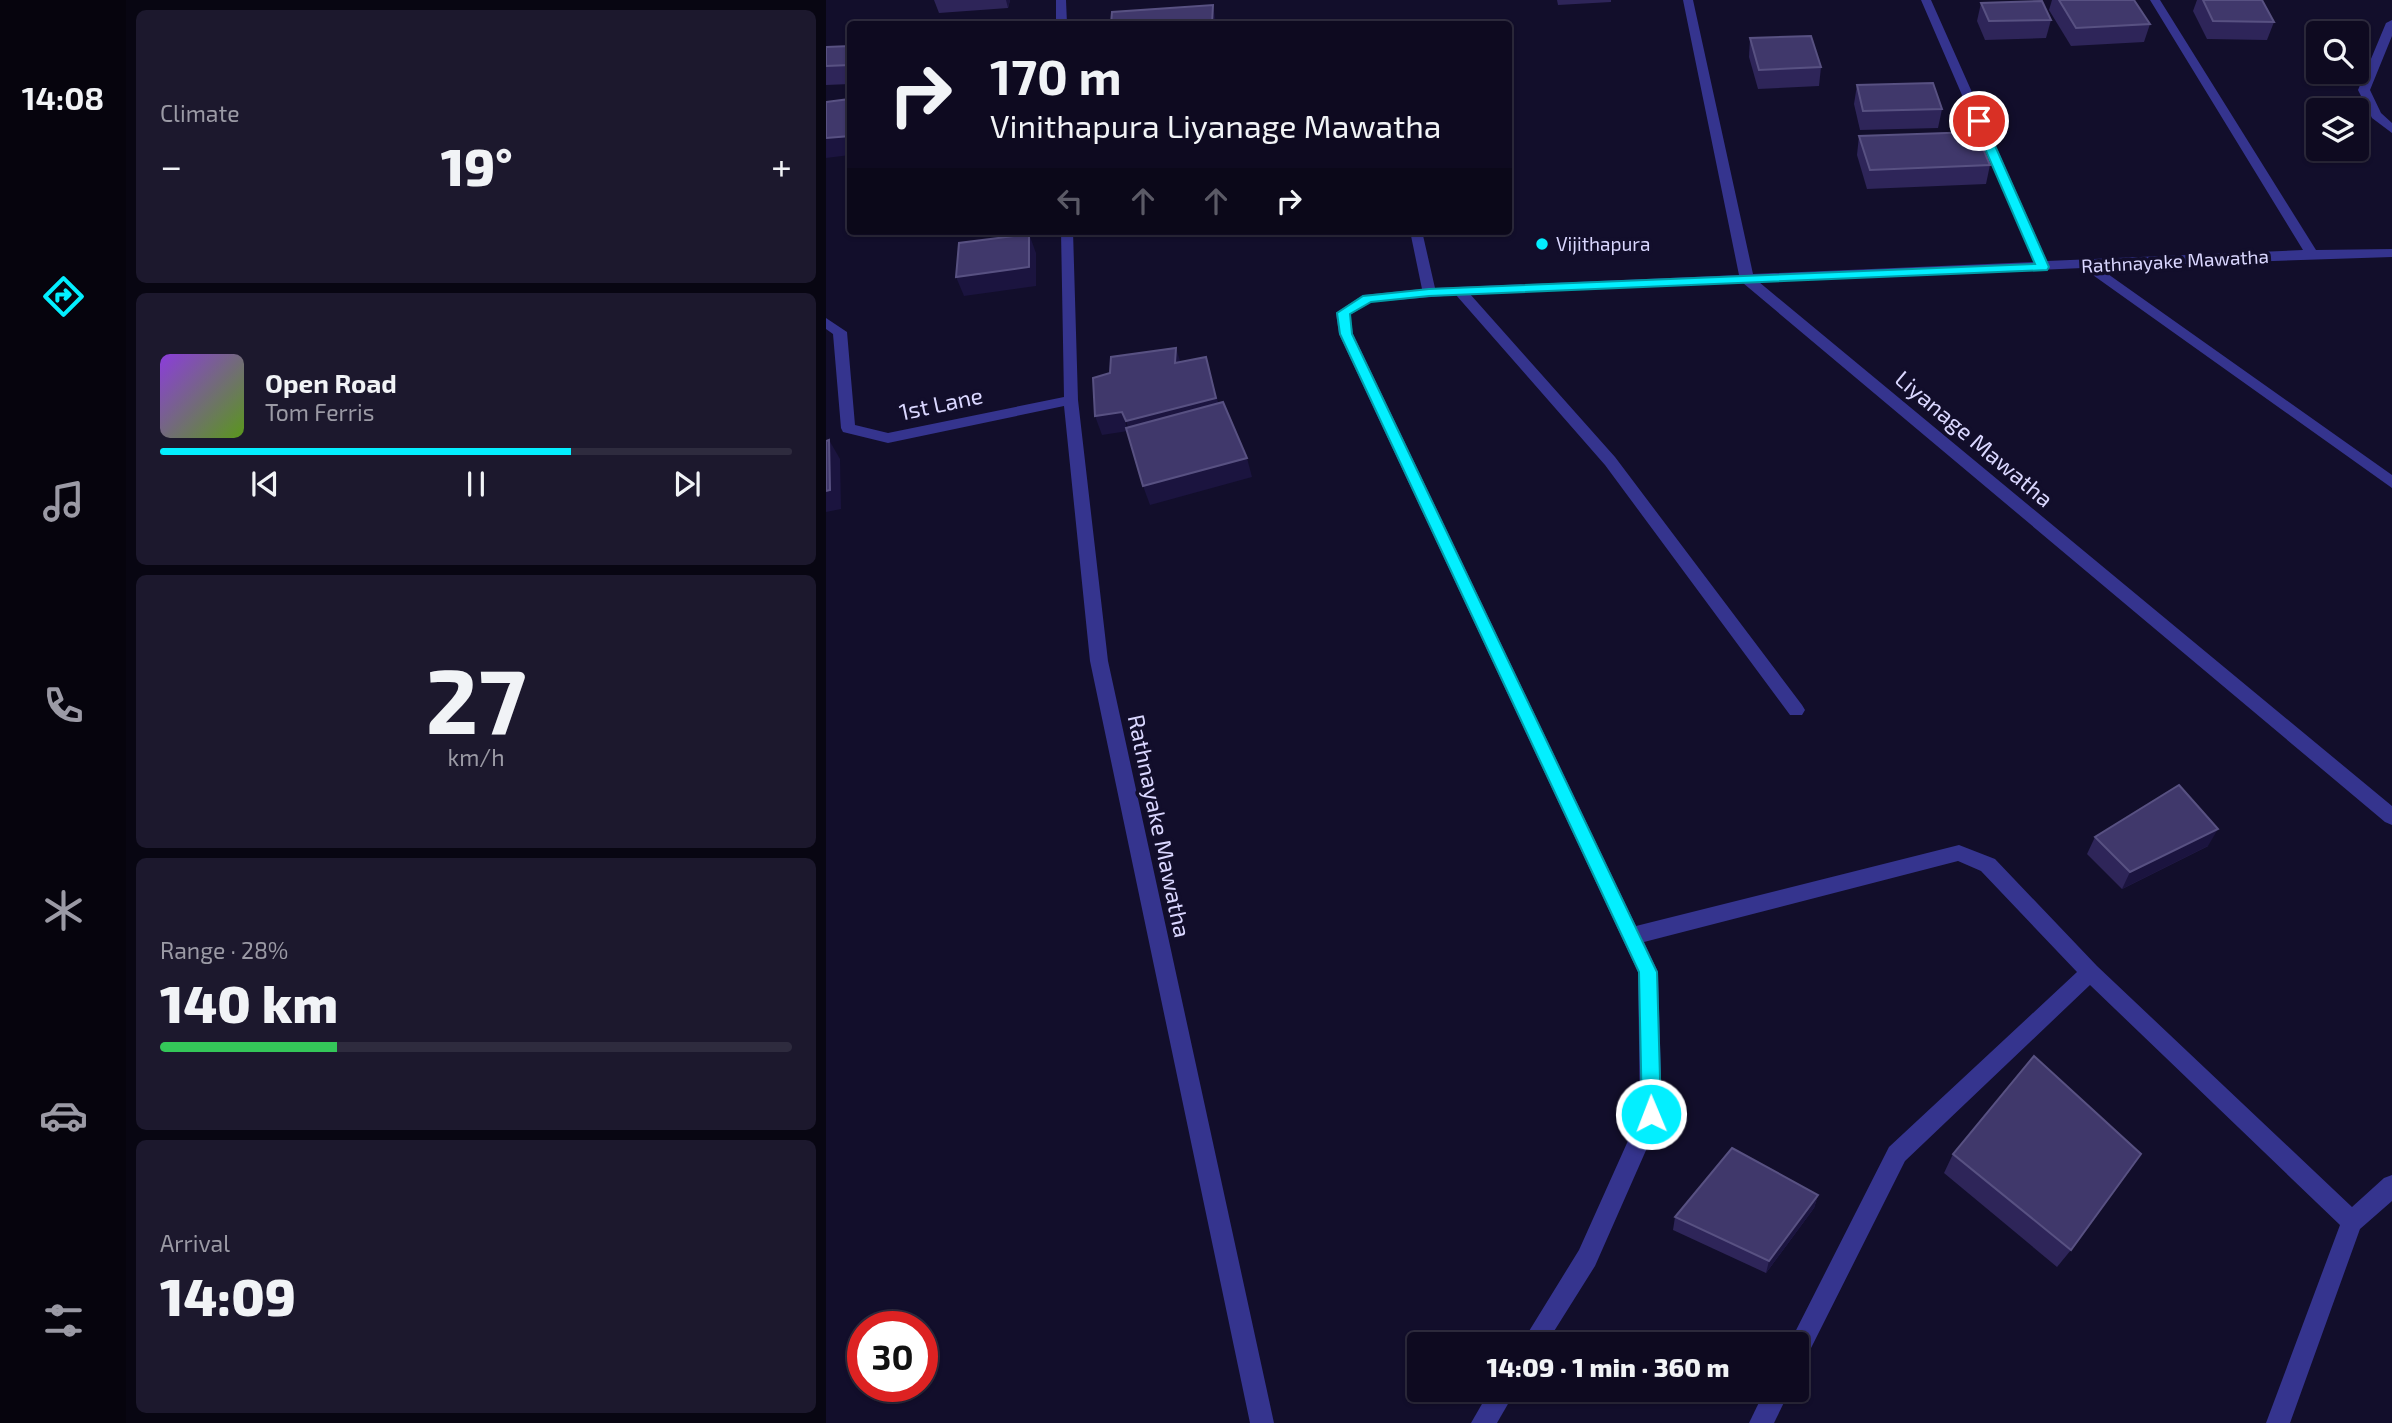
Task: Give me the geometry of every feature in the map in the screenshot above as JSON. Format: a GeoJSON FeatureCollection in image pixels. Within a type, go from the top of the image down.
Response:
{"type":"FeatureCollection","features":[{"type":"Feature","properties":{"kind":"street"},"geometry":{"type":"LineString","coordinates":[[1062,0],[1062,21]]}},
{"type":"Feature","properties":{"kind":"street"},"geometry":{"type":"LineString","coordinates":[[1541,1332],[1587,1258],[1651,1114],[1648,972],[1346,334],[1343,313],[1368,298],[1429,292],[1461,293],[1747,279],[1688,0]]}},
{"type":"Feature","properties":{"kind":"street"},"geometry":{"type":"LineString","coordinates":[[1926,0],[2043,267]]}},
{"type":"Feature","properties":{"kind":"street"},"geometry":{"type":"LineString","coordinates":[[2155,0],[2312,254]]}},
{"type":"Feature","properties":{"kind":"street"},"geometry":{"type":"LineString","coordinates":[[2392,23],[2364,90],[2376,115],[2392,129]]}},
{"type":"Feature","properties":{"kind":"street"},"geometry":{"type":"LineString","coordinates":[[2376,115],[2392,114]]}},
{"type":"Feature","properties":{"kind":"street","name":"Rathnayake Mawatha"},"geometry":{"type":"LineString","coordinates":[[1067,235],[1071,400],[1099,661],[1262,1423]]}},
{"type":"Feature","properties":{"kind":"street"},"geometry":{"type":"LineString","coordinates":[[1417,235],[1429,292]]}},
{"type":"Feature","properties":{"kind":"street","name":"Rathnayake Mawatha"},"geometry":{"type":"LineString","coordinates":[[1747,279],[2312,254],[2392,253]]}},
{"type":"Feature","properties":{"kind":"street"},"geometry":{"type":"LineString","coordinates":[[2088,266],[2392,482]]}},
{"type":"Feature","properties":{"kind":"street","name":"Liyanage Mawatha"},"geometry":{"type":"LineString","coordinates":[[1747,279],[2392,817]]}},
{"type":"Feature","properties":{"kind":"street"},"geometry":{"type":"LineString","coordinates":[[1461,293],[1610,461],[1796,710]]}},
{"type":"Feature","properties":{"kind":"street","name":"1st Lane"},"geometry":{"type":"LineString","coordinates":[[826,322],[840,332],[848,428],[888,438],[1071,400]]}},
{"type":"Feature","properties":{"kind":"street"},"geometry":{"type":"LineString","coordinates":[[1632,936],[1959,853],[1988,865],[2090,972],[2352,1222]]}},
{"type":"Feature","properties":{"kind":"street"},"geometry":{"type":"LineString","coordinates":[[1807,1332],[1897,1154],[2090,972]]}},
{"type":"Feature","properties":{"kind":"street"},"geometry":{"type":"LineString","coordinates":[[2278,1423],[2352,1222],[2392,1186]]}},
{"type":"Feature","properties":{"kind":"street"},"geometry":{"type":"LineString","coordinates":[[1483,1423],[1496,1402]]}},
{"type":"Feature","properties":{"kind":"street"},"geometry":{"type":"LineString","coordinates":[[1761,1423],[1772,1402]]}},
{"type":"Feature","properties":{"kind":"building"},"geometry":{"type":"Polygon","coordinates":[[[2059,0],[2134,0],[2150,24],[2076,28],[2059,0]]]}},
{"type":"Feature","properties":{"kind":"building"},"geometry":{"type":"Polygon","coordinates":[[[2203,0],[2262,0],[2274,22],[2213,21],[2203,0]]]}},
{"type":"Feature","properties":{"kind":"building"},"geometry":{"type":"Polygon","coordinates":[[[2042,1],[2051,20],[1989,21],[1981,3],[2042,1]]]}},
{"type":"Feature","properties":{"kind":"building"},"geometry":{"type":"Polygon","coordinates":[[[1213,5],[1212,21],[1111,21],[1112,12],[1213,5]]]}},
{"type":"Feature","properties":{"kind":"building"},"geometry":{"type":"Polygon","coordinates":[[[1811,36],[1821,67],[1759,70],[1750,38],[1811,36]]]}},
{"type":"Feature","properties":{"kind":"building"},"geometry":{"type":"Polygon","coordinates":[[[847,46],[847,65],[826,66],[826,47],[847,46]]]}},
{"type":"Feature","properties":{"kind":"building"},"geometry":{"type":"Polygon","coordinates":[[[1933,83],[1942,109],[1863,111],[1857,85],[1933,83]]]}},
{"type":"Feature","properties":{"kind":"building"},"geometry":{"type":"Polygon","coordinates":[[[847,99],[847,136],[826,138],[826,102],[847,99]]]}},
{"type":"Feature","properties":{"kind":"building"},"geometry":{"type":"Polygon","coordinates":[[[1976,132],[1990,165],[1870,170],[1859,136],[1976,132]]]}},
{"type":"Feature","properties":{"kind":"building"},"geometry":{"type":"Polygon","coordinates":[[[1029,235],[1029,267],[956,277],[959,243],[1029,235]]]}},
{"type":"Feature","properties":{"kind":"building"},"geometry":{"type":"Polygon","coordinates":[[[1176,348],[1175,363],[1206,357],[1216,398],[1126,421],[1122,412],[1095,416],[1093,378],[1110,373],[1111,357],[1176,348]]]}},
{"type":"Feature","properties":{"kind":"building"},"geometry":{"type":"Polygon","coordinates":[[[1223,402],[1247,458],[1143,486],[1126,428],[1223,402]]]}},
{"type":"Feature","properties":{"kind":"building"},"geometry":{"type":"Polygon","coordinates":[[[829,440],[830,490],[826,491],[826,441],[829,440]]]}},
{"type":"Feature","properties":{"kind":"building"},"geometry":{"type":"Polygon","coordinates":[[[2179,785],[2218,829],[2130,872],[2095,837],[2179,785]]]}},
{"type":"Feature","properties":{"kind":"building"},"geometry":{"type":"Polygon","coordinates":[[[2034,1056],[2141,1154],[2071,1250],[1953,1154],[2034,1056]]]}},
{"type":"Feature","properties":{"kind":"building"},"geometry":{"type":"Polygon","coordinates":[[[1732,1148],[1818,1195],[1769,1261],[1675,1217],[1732,1148]]]}},
{"type":"Feature","properties":{"kind":"place","name":"Vijithapura"},"geometry":{"type":"Point","coordinates":[1542,244]}},
{"type":"Feature","properties":{"kind":"route"},"geometry":{"type":"LineString","coordinates":[[1651,1114],[1648,972],[1346,334],[1343,313],[1368,298],[1429,292],[1461,293],[2043,267],[1979,121]]}}]}
